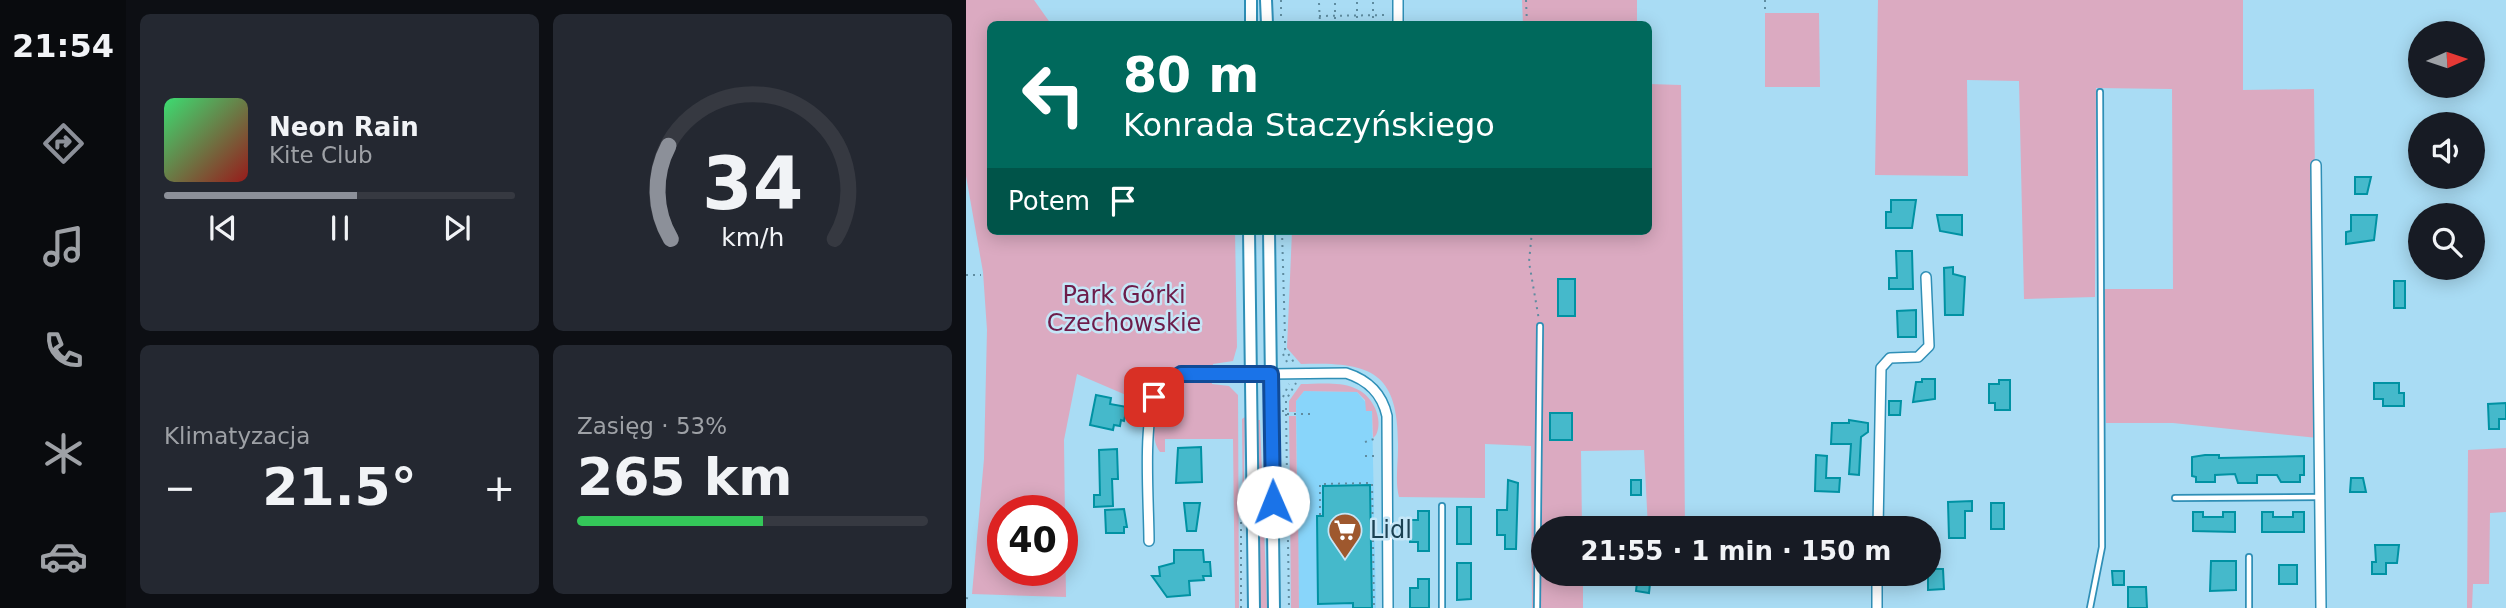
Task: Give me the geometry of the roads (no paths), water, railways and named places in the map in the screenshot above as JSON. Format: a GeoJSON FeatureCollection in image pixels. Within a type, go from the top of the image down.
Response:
{"type":"FeatureCollection","features":[{"type":"Feature","properties":{"kind":"street"},"geometry":{"type":"LineString","coordinates":[[1251,0],[1251,21]]}},
{"type":"Feature","properties":{"kind":"street"},"geometry":{"type":"LineString","coordinates":[[1266,0],[1267,21]]}},
{"type":"Feature","properties":{"kind":"street"},"geometry":{"type":"LineString","coordinates":[[1398,0],[1398,21]]}},
{"type":"Feature","properties":{"kind":"street"},"geometry":{"type":"LineString","coordinates":[[2316,165],[2321,608]]}},
{"type":"Feature","properties":{"kind":"street"},"geometry":{"type":"LineString","coordinates":[[1269,236],[1274,608]]}},
{"type":"Feature","properties":{"kind":"street"},"geometry":{"type":"LineString","coordinates":[[1249,237],[1254,608]]}},
{"type":"Feature","properties":{"kind":"street"},"geometry":{"type":"LineString","coordinates":[[1878,516],[1881,368],[1890,358],[1918,356],[1929,346],[1926,276]]}},
{"type":"Feature","properties":{"kind":"street"},"geometry":{"type":"LineString","coordinates":[[1149,541],[1150,424],[1154,397],[1162,386],[1181,374],[1346,373],[1369,384],[1381,397],[1388,420],[1388,608]]}},
{"type":"Feature","properties":{"kind":"street"},"geometry":{"type":"LineString","coordinates":[[1877,608],[1878,586]]}},
{"type":"Feature","properties":{"kind":"lane"},"geometry":{"type":"LineString","coordinates":[[2090,608],[2102,547],[2100,92]]}},
{"type":"Feature","properties":{"kind":"lane"},"geometry":{"type":"LineString","coordinates":[[1537,608],[1540,326]]}},
{"type":"Feature","properties":{"kind":"lane"},"geometry":{"type":"LineString","coordinates":[[2175,498],[2321,497]]}},
{"type":"Feature","properties":{"kind":"lane"},"geometry":{"type":"LineString","coordinates":[[1442,506],[1442,608]]}},
{"type":"Feature","properties":{"kind":"lane"},"geometry":{"type":"LineString","coordinates":[[2249,557],[2249,608]]}},
{"type":"Feature","properties":{"kind":"place","name":"Lidl"},"geometry":{"type":"Point","coordinates":[1345,560]}},
{"type":"Feature","properties":{"kind":"park label","name":"Park Górki Czechowskie"},"geometry":{"type":"Point","coordinates":[1124,309]}}]}
